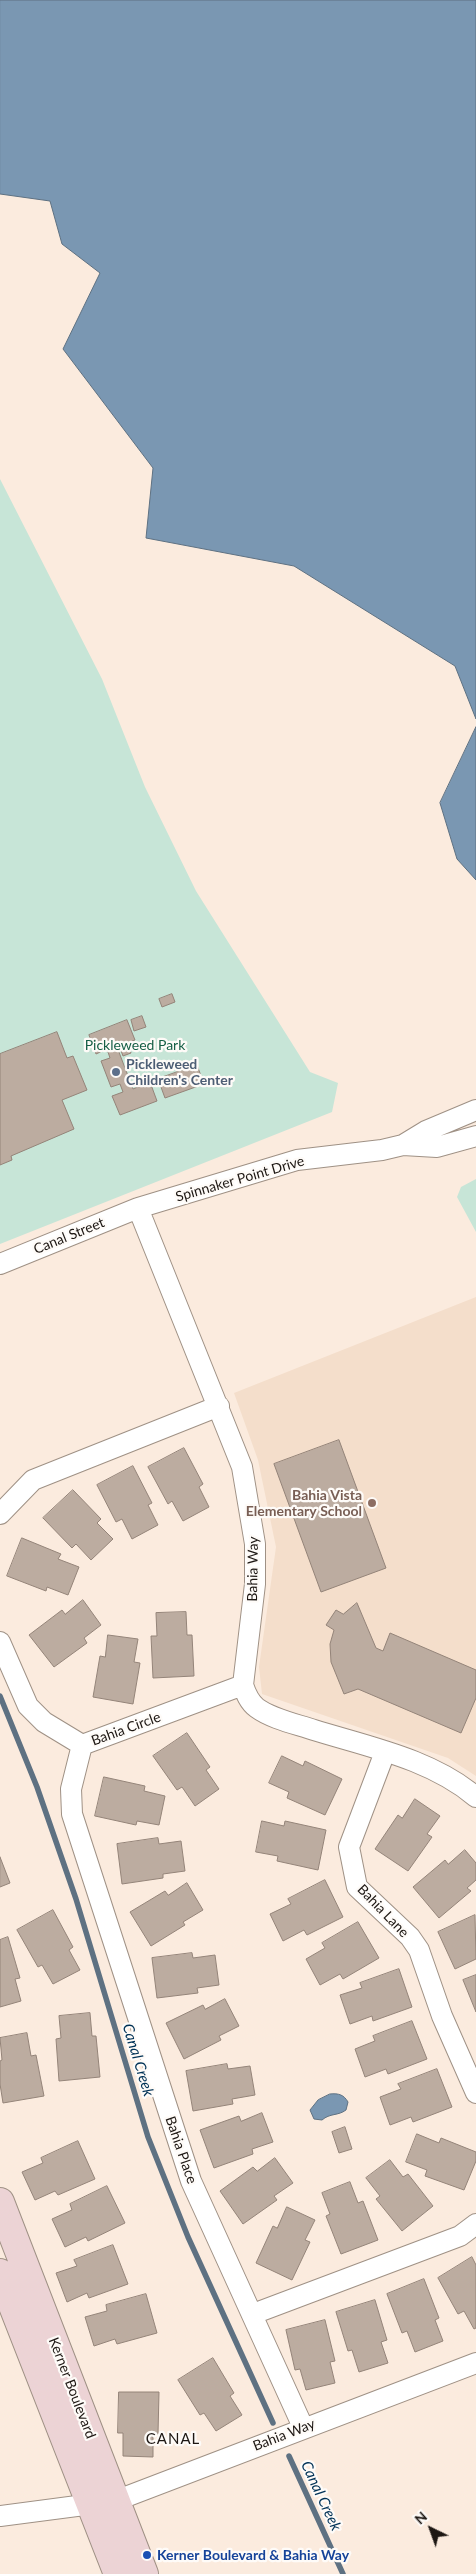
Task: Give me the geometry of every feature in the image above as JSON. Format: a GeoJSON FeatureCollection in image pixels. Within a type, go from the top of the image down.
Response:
{"type":"FeatureCollection","features":[{"type":"Feature","properties":{"kind":"street","name":"Spinnaker Point Drive"},"geometry":{"type":"LineString","coordinates":[[403,1145],[426,1131],[476,1110]]}},
{"type":"Feature","properties":{"kind":"street","name":"Spinnaker Point Drive"},"geometry":{"type":"LineString","coordinates":[[138,1208],[297,1160],[382,1150],[403,1145],[437,1147],[476,1136]]}},
{"type":"Feature","properties":{"kind":"street","name":"Canal Street"},"geometry":{"type":"LineString","coordinates":[[0,1264],[138,1208]]}},
{"type":"Feature","properties":{"kind":"street","name":"Bahia Way"},"geometry":{"type":"LineString","coordinates":[[138,1208],[242,1467],[255,1544],[255,1584],[243,1685]]}},
{"type":"Feature","properties":{"kind":"street"},"geometry":{"type":"LineString","coordinates":[[0,1514],[33,1480],[219,1406]]}},
{"type":"Feature","properties":{"kind":"street","name":"Bahia Circle"},"geometry":{"type":"LineString","coordinates":[[0,1642],[28,1706],[44,1722],[82,1745],[243,1685]]}},
{"type":"Feature","properties":{"kind":"street"},"geometry":{"type":"LineString","coordinates":[[243,1685],[246,1697],[256,1707],[267,1713],[385,1752],[445,1775],[476,1797]]}},
{"type":"Feature","properties":{"kind":"street","name":"Bahia Place"},"geometry":{"type":"LineString","coordinates":[[82,1745],[71,1789],[72,1814],[191,2181],[303,2427]]}},
{"type":"Feature","properties":{"kind":"street","name":"Bahia Lane"},"geometry":{"type":"LineString","coordinates":[[385,1752],[349,1847],[357,1887],[410,1937],[419,1950],[442,2016],[476,2093]]}},
{"type":"Feature","properties":{"kind":"street","name":"Kerner Boulevard"},"geometry":{"type":"LineString","coordinates":[[0,2204],[103,2503],[118,2574]]}},
{"type":"Feature","properties":{"kind":"street"},"geometry":{"type":"LineString","coordinates":[[253,2314],[460,2236],[476,2224]]}},
{"type":"Feature","properties":{"kind":"street","name":"Kerner Boulevard"},"geometry":{"type":"LineString","coordinates":[[0,2273],[103,2503],[144,2574]]}},
{"type":"Feature","properties":{"kind":"street","name":"Bahia Way"},"geometry":{"type":"LineString","coordinates":[[0,2516],[103,2503],[476,2363]]}},
{"type":"Feature","properties":{"kind":"shaded area","name":"Bahia Vista Elementary School"},"geometry":{"type":"Polygon","coordinates":[[[476,1297],[476,1776],[448,1758],[262,1694],[259,1667],[276,1547],[258,1460],[234,1393],[476,1297]]]}},
{"type":"Feature","properties":{"kind":"green space","name":"Pickleweed Park"},"geometry":{"type":"Polygon","coordinates":[[[0,479],[102,679],[145,787],[196,891],[310,1072],[338,1083],[332,1112],[0,1244],[0,479]]]}},
{"type":"Feature","properties":{"kind":"green space"},"geometry":{"type":"Polygon","coordinates":[[[476,1179],[476,1232],[457,1197],[461,1187],[476,1179]]]}},
{"type":"Feature","properties":{"kind":"water"},"geometry":{"type":"Polygon","coordinates":[[[0,0],[476,0],[476,719],[455,666],[294,566],[146,538],[153,468],[63,349],[100,273],[62,244],[50,201],[0,194],[0,0]]]}},
{"type":"Feature","properties":{"kind":"water"},"geometry":{"type":"Polygon","coordinates":[[[476,727],[476,880],[457,859],[440,803],[476,727]]]}},
{"type":"Feature","properties":{"kind":"water"},"geometry":{"type":"Polygon","coordinates":[[[330,2094],[339,2094],[345,2098],[348,2102],[346,2110],[322,2120],[314,2119],[310,2110],[318,2100],[330,2094]]]}},
{"type":"Feature","properties":{"kind":"building"},"geometry":{"type":"Polygon","coordinates":[[[172,994],[175,1002],[162,1007],[159,999],[172,994]]]}},
{"type":"Feature","properties":{"kind":"building","name":"Pickleweed Children's Center"},"geometry":{"type":"Polygon","coordinates":[[[142,1016],[146,1027],[134,1031],[131,1020],[142,1016]]]}},
{"type":"Feature","properties":{"kind":"building","name":"Pickleweed Children's Center"},"geometry":{"type":"Polygon","coordinates":[[[127,1020],[135,1040],[117,1047],[133,1089],[150,1082],[157,1101],[120,1115],[112,1096],[123,1092],[120,1084],[111,1087],[101,1061],[110,1058],[107,1049],[96,1054],[89,1035],[127,1020]]]}},
{"type":"Feature","properties":{"kind":"building"},"geometry":{"type":"Polygon","coordinates":[[[57,1032],[67,1058],[73,1056],[87,1090],[62,1100],[74,1129],[11,1156],[12,1160],[0,1165],[0,1054],[57,1032]]]}},
{"type":"Feature","properties":{"kind":"building"},"geometry":{"type":"Polygon","coordinates":[[[128,1044],[131,1053],[123,1056],[120,1048],[128,1044]]]}},
{"type":"Feature","properties":{"kind":"building","name":"Pickleweed Children's Center"},"geometry":{"type":"Polygon","coordinates":[[[197,1065],[204,1084],[165,1098],[158,1079],[197,1065]]]}},
{"type":"Feature","properties":{"kind":"building"},"geometry":{"type":"Polygon","coordinates":[[[339,1440],[386,1568],[321,1592],[274,1464],[339,1440]]]}},
{"type":"Feature","properties":{"kind":"building"},"geometry":{"type":"Polygon","coordinates":[[[184,1448],[203,1484],[199,1487],[209,1507],[183,1521],[172,1501],[168,1504],[148,1467],[184,1448]]]}},
{"type":"Feature","properties":{"kind":"building"},"geometry":{"type":"Polygon","coordinates":[[[133,1466],[152,1503],[148,1505],[158,1525],[132,1539],[122,1519],[116,1522],[97,1485],[133,1466]]]}},
{"type":"Feature","properties":{"kind":"building"},"geometry":{"type":"Polygon","coordinates":[[[73,1490],[101,1519],[97,1523],[113,1539],[91,1560],[76,1544],[72,1548],[43,1518],[73,1490]]]}},
{"type":"Feature","properties":{"kind":"building"},"geometry":{"type":"Polygon","coordinates":[[[22,1538],[61,1554],[58,1559],[79,1567],[68,1595],[47,1587],[46,1591],[7,1576],[22,1538]]]}},
{"type":"Feature","properties":{"kind":"building"},"geometry":{"type":"Polygon","coordinates":[[[83,1600],[101,1625],[84,1638],[87,1643],[54,1667],[29,1635],[62,1610],[65,1614],[83,1600]]]}},
{"type":"Feature","properties":{"kind":"building"},"geometry":{"type":"Polygon","coordinates":[[[357,1603],[376,1648],[383,1651],[390,1633],[476,1670],[476,1698],[461,1733],[358,1689],[344,1694],[331,1662],[330,1644],[334,1630],[326,1625],[336,1610],[343,1614],[357,1603]]]}},
{"type":"Feature","properties":{"kind":"building"},"geometry":{"type":"Polygon","coordinates":[[[186,1612],[187,1635],[192,1635],[194,1676],[153,1678],[151,1636],[157,1636],[156,1613],[186,1612]]]}},
{"type":"Feature","properties":{"kind":"building"},"geometry":{"type":"Polygon","coordinates":[[[108,1635],[138,1639],[134,1662],[140,1663],[133,1704],[93,1697],[100,1656],[105,1657],[108,1635]]]}},
{"type":"Feature","properties":{"kind":"building"},"geometry":{"type":"Polygon","coordinates":[[[187,1733],[210,1767],[206,1770],[219,1789],[195,1806],[182,1787],[177,1790],[153,1756],[187,1733]]]}},
{"type":"Feature","properties":{"kind":"building"},"geometry":{"type":"Polygon","coordinates":[[[282,1756],[303,1766],[305,1761],[342,1779],[325,1815],[287,1798],[289,1792],[269,1783],[282,1756]]]}},
{"type":"Feature","properties":{"kind":"building"},"geometry":{"type":"Polygon","coordinates":[[[104,1777],[145,1786],[144,1791],[165,1796],[159,1825],[137,1821],[136,1825],[95,1816],[104,1777]]]}},
{"type":"Feature","properties":{"kind":"building"},"geometry":{"type":"Polygon","coordinates":[[[415,1799],[440,1816],[427,1834],[432,1837],[408,1871],[375,1849],[398,1815],[402,1818],[415,1799]]]}},
{"type":"Feature","properties":{"kind":"building"},"geometry":{"type":"Polygon","coordinates":[[[262,1821],[284,1826],[285,1821],[326,1830],[318,1870],[277,1861],[278,1856],[256,1852],[262,1821]]]}},
{"type":"Feature","properties":{"kind":"building"},"geometry":{"type":"Polygon","coordinates":[[[158,1838],[159,1844],[181,1841],[185,1871],[163,1874],[163,1878],[122,1884],[117,1844],[158,1838]]]}},
{"type":"Feature","properties":{"kind":"building"},"geometry":{"type":"Polygon","coordinates":[[[465,1850],[476,1863],[476,1880],[467,1888],[471,1891],[439,1918],[413,1887],[445,1860],[448,1864],[465,1850]]]}},
{"type":"Feature","properties":{"kind":"building"},"geometry":{"type":"Polygon","coordinates":[[[0,1857],[10,1883],[0,1887],[0,1857]]]}},
{"type":"Feature","properties":{"kind":"building"},"geometry":{"type":"Polygon","coordinates":[[[325,1880],[343,1917],[307,1935],[304,1930],[283,1941],[270,1914],[291,1904],[288,1899],[325,1880]]]}},
{"type":"Feature","properties":{"kind":"building"},"geometry":{"type":"Polygon","coordinates":[[[187,1883],[203,1910],[183,1922],[185,1925],[151,1946],[130,1912],[165,1891],[168,1895],[187,1883]]]}},
{"type":"Feature","properties":{"kind":"building"},"geometry":{"type":"Polygon","coordinates":[[[53,1910],[73,1947],[69,1950],[80,1970],[53,1984],[42,1965],[38,1967],[17,1930],[53,1910]]]}},
{"type":"Feature","properties":{"kind":"building"},"geometry":{"type":"Polygon","coordinates":[[[475,1915],[476,1959],[455,1969],[438,1932],[475,1915]]]}},
{"type":"Feature","properties":{"kind":"building"},"geometry":{"type":"Polygon","coordinates":[[[358,1922],[379,1958],[343,1979],[340,1974],[320,1985],[306,1959],[325,1948],[322,1943],[358,1922]]]}},
{"type":"Feature","properties":{"kind":"building"},"geometry":{"type":"Polygon","coordinates":[[[8,1937],[20,1978],[15,1979],[21,2001],[0,2007],[0,1940],[8,1937]]]}},
{"type":"Feature","properties":{"kind":"building"},"geometry":{"type":"Polygon","coordinates":[[[192,1953],[193,1958],[215,1955],[219,1985],[197,1988],[198,1993],[157,1998],[152,1958],[192,1953]]]}},
{"type":"Feature","properties":{"kind":"building"},"geometry":{"type":"Polygon","coordinates":[[[399,1969],[412,2007],[373,2021],[372,2016],[350,2024],[340,1995],[362,1988],[360,1983],[399,1969]]]}},
{"type":"Feature","properties":{"kind":"building"},"geometry":{"type":"Polygon","coordinates":[[[476,1975],[476,2012],[463,1980],[476,1975]]]}},
{"type":"Feature","properties":{"kind":"building"},"geometry":{"type":"Polygon","coordinates":[[[225,1999],[239,2026],[219,2036],[221,2040],[184,2059],[166,2023],[203,2005],[205,2009],[225,1999]]]}},
{"type":"Feature","properties":{"kind":"building"},"geometry":{"type":"Polygon","coordinates":[[[90,2013],[92,2036],[96,2036],[100,2077],[59,2081],[56,2039],[61,2038],[59,2016],[90,2013]]]}},
{"type":"Feature","properties":{"kind":"building"},"geometry":{"type":"Polygon","coordinates":[[[412,2021],[427,2059],[388,2074],[386,2069],[365,2077],[355,2049],[375,2041],[373,2036],[412,2021]]]}},
{"type":"Feature","properties":{"kind":"building"},"geometry":{"type":"Polygon","coordinates":[[[27,2033],[31,2056],[36,2055],[44,2096],[3,2103],[0,2084],[0,2061],[2,2060],[0,2038],[27,2033]]]}},
{"type":"Feature","properties":{"kind":"building"},"geometry":{"type":"Polygon","coordinates":[[[227,2064],[228,2069],[250,2066],[255,2095],[232,2099],[233,2104],[193,2111],[186,2071],[227,2064]]]}},
{"type":"Feature","properties":{"kind":"building"},"geometry":{"type":"Polygon","coordinates":[[[437,2069],[452,2107],[413,2122],[411,2117],[390,2125],[380,2097],[401,2089],[398,2084],[437,2069]]]}},
{"type":"Feature","properties":{"kind":"building"},"geometry":{"type":"Polygon","coordinates":[[[262,2113],[273,2142],[252,2149],[253,2154],[214,2168],[200,2130],[239,2116],[241,2121],[262,2113]]]}},
{"type":"Feature","properties":{"kind":"building"},"geometry":{"type":"Polygon","coordinates":[[[345,2127],[352,2149],[339,2153],[332,2132],[345,2127]]]}},
{"type":"Feature","properties":{"kind":"building"},"geometry":{"type":"Polygon","coordinates":[[[417,2134],[439,2143],[441,2138],[476,2152],[476,2161],[464,2190],[425,2176],[427,2170],[406,2162],[417,2134]]]}},
{"type":"Feature","properties":{"kind":"building"},"geometry":{"type":"Polygon","coordinates":[[[78,2141],[95,2179],[58,2195],[55,2191],[35,2200],[22,2172],[43,2163],[41,2158],[78,2141]]]}},
{"type":"Feature","properties":{"kind":"building"},"geometry":{"type":"Polygon","coordinates":[[[275,2158],[293,2183],[274,2196],[277,2200],[243,2224],[220,2191],[253,2167],[257,2171],[275,2158]]]}},
{"type":"Feature","properties":{"kind":"building"},"geometry":{"type":"Polygon","coordinates":[[[390,2160],[403,2177],[408,2174],[433,2206],[402,2231],[376,2199],[380,2196],[366,2178],[390,2160]]]}},
{"type":"Feature","properties":{"kind":"building"},"geometry":{"type":"Polygon","coordinates":[[[350,2182],[358,2203],[363,2201],[378,2240],[341,2254],[326,2216],[330,2214],[322,2193],[350,2182]]]}},
{"type":"Feature","properties":{"kind":"building"},"geometry":{"type":"Polygon","coordinates":[[[107,2186],[125,2223],[88,2241],[86,2237],[65,2247],[52,2219],[72,2210],[70,2204],[107,2186]]]}},
{"type":"Feature","properties":{"kind":"building"},"geometry":{"type":"Polygon","coordinates":[[[287,2207],[315,2220],[305,2240],[310,2242],[292,2280],[256,2263],[273,2226],[277,2228],[287,2207]]]}},
{"type":"Feature","properties":{"kind":"building"},"geometry":{"type":"Polygon","coordinates":[[[113,2245],[128,2284],[89,2298],[87,2293],[67,2302],[56,2273],[77,2266],[74,2260],[113,2245]]]}},
{"type":"Feature","properties":{"kind":"building"},"geometry":{"type":"Polygon","coordinates":[[[472,2257],[476,2265],[476,2328],[474,2329],[464,2311],[458,2314],[438,2278],[472,2257]]]}},
{"type":"Feature","properties":{"kind":"building"},"geometry":{"type":"Polygon","coordinates":[[[424,2279],[439,2318],[435,2320],[443,2341],[415,2352],[407,2331],[402,2333],[387,2294],[424,2279]]]}},
{"type":"Feature","properties":{"kind":"building"},"geometry":{"type":"Polygon","coordinates":[[[146,2294],[157,2333],[117,2344],[115,2339],[94,2346],[85,2317],[107,2311],[106,2305],[146,2294]]]}},
{"type":"Feature","properties":{"kind":"building"},"geometry":{"type":"Polygon","coordinates":[[[375,2300],[387,2340],[381,2342],[388,2363],[359,2372],[352,2350],[348,2351],[336,2312],[375,2300]]]}},
{"type":"Feature","properties":{"kind":"building"},"geometry":{"type":"Polygon","coordinates":[[[325,2320],[335,2361],[330,2362],[335,2383],[306,2390],[300,2369],[295,2370],[286,2330],[325,2320]]]}},
{"type":"Feature","properties":{"kind":"building"},"geometry":{"type":"Polygon","coordinates":[[[213,2358],[234,2393],[230,2396],[242,2415],[216,2431],[204,2413],[200,2415],[178,2380],[213,2358]]]}},
{"type":"Feature","properties":{"kind":"building"},"geometry":{"type":"Polygon","coordinates":[[[119,2392],[159,2392],[158,2434],[153,2434],[153,2457],[123,2456],[123,2433],[118,2433],[119,2392]]]}},
{"type":"Feature","properties":{"kind":"waterway","name":"Canal Creek"},"geometry":{"type":"LineString","coordinates":[[0,1696],[37,1787],[76,1899],[148,2137],[188,2237],[273,2423]]}},
{"type":"Feature","properties":{"kind":"waterway","name":"Canal Creek"},"geometry":{"type":"LineString","coordinates":[[289,2456],[343,2574]]}},
{"type":"Feature","properties":{"kind":"place","name":"Pickleweed Children's Center"},"geometry":{"type":"Point","coordinates":[116,1072]}},
{"type":"Feature","properties":{"kind":"place","name":"Bahia Vista Elementary School"},"geometry":{"type":"Point","coordinates":[372,1503]}},
{"type":"Feature","properties":{"kind":"place","name":"Kerner Boulevard & Bahia Way"},"geometry":{"type":"Point","coordinates":[147,2555]}},
{"type":"Feature","properties":{"kind":"district","name":"CANAL"},"geometry":{"type":"Point","coordinates":[173,2439]}}]}
